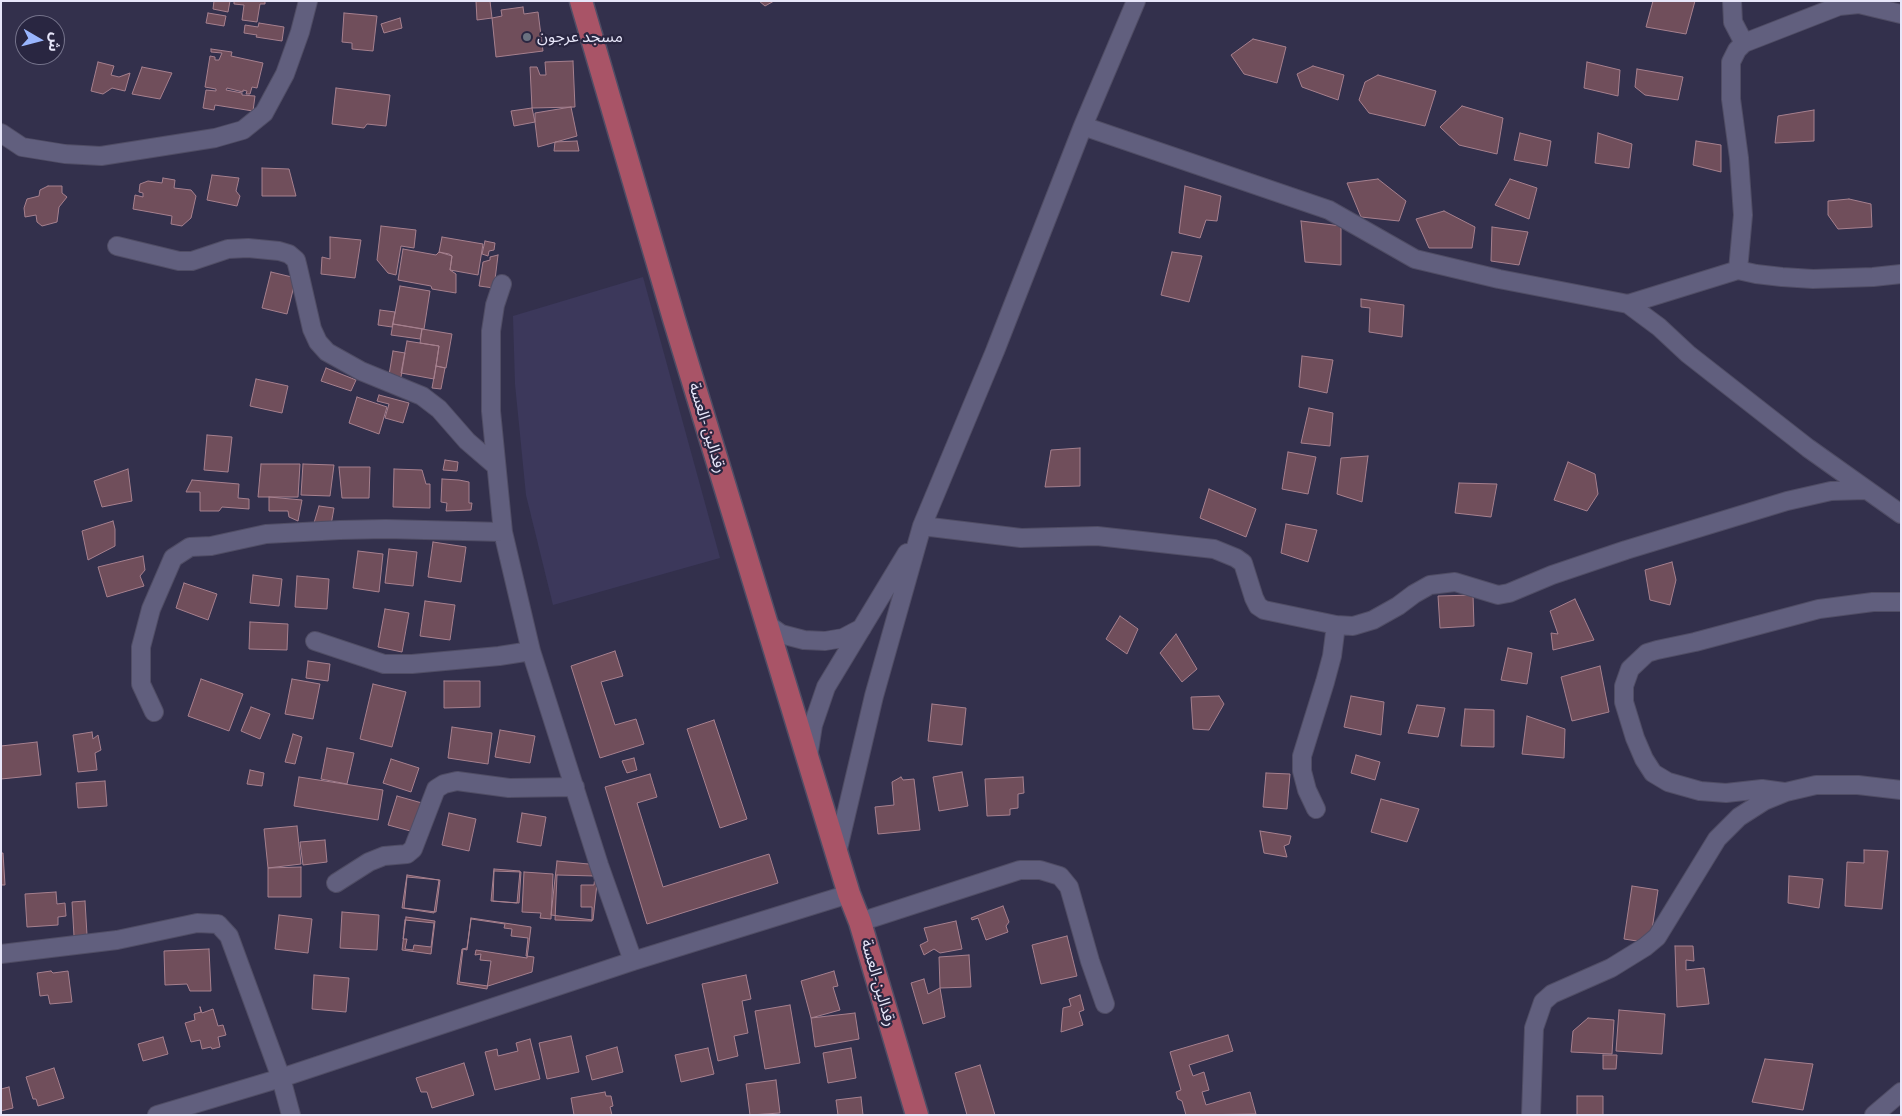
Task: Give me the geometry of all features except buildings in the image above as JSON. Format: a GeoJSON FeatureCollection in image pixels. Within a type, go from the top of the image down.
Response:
{"type":"FeatureCollection","features":[{"type":"Feature","properties":{"kind":"main road","name":"رقدالين -العسة"},"geometry":{"type":"LineString","coordinates":[[581,1],[674,320],[837,853]]}},
{"type":"Feature","properties":{"kind":"main road","name":"رقدالين-العسة"},"geometry":{"type":"LineString","coordinates":[[837,853],[849,894],[860,922],[917,1115]]}},
{"type":"Feature","properties":{"kind":"street"},"geometry":{"type":"LineString","coordinates":[[1,133],[22,147],[66,154],[101,156],[215,138],[243,130],[264,113],[285,74],[300,32],[308,1]]}},
{"type":"Feature","properties":{"kind":"street"},"geometry":{"type":"LineString","coordinates":[[837,853],[874,696],[922,526],[995,351],[1083,126],[1136,1]]}},
{"type":"Feature","properties":{"kind":"street"},"geometry":{"type":"LineString","coordinates":[[1732,1],[1733,22],[1744,43]]}},
{"type":"Feature","properties":{"kind":"street"},"geometry":{"type":"LineString","coordinates":[[1738,270],[1743,215],[1739,158],[1731,99],[1731,62],[1737,50],[1744,43],[1839,6],[1859,4],[1901,14]]}},
{"type":"Feature","properties":{"kind":"street"},"geometry":{"type":"LineString","coordinates":[[1083,126],[1329,210],[1415,259],[1628,304],[1659,327],[1688,354],[1808,448],[1901,514]]}},
{"type":"Feature","properties":{"kind":"street"},"geometry":{"type":"LineString","coordinates":[[117,246],[179,261],[192,261],[228,249],[248,248],[279,251],[289,254],[296,260],[315,336],[327,352],[361,371],[422,396],[439,409],[467,441],[496,466]]}},
{"type":"Feature","properties":{"kind":"street"},"geometry":{"type":"LineString","coordinates":[[1628,304],[1738,270],[1773,276],[1813,279],[1901,274]]}},
{"type":"Feature","properties":{"kind":"street"},"geometry":{"type":"LineString","coordinates":[[502,284],[495,305],[491,331],[491,411],[503,532],[532,651],[599,865],[632,960]]}},
{"type":"Feature","properties":{"kind":"street"},"geometry":{"type":"LineString","coordinates":[[922,526],[1021,538],[1097,536],[1214,549],[1243,563],[1254,598],[1258,606],[1264,610],[1336,625],[1353,626],[1373,620],[1430,585],[1455,582],[1498,595],[1509,593],[1626,550],[1787,502],[1830,491],[1866,490]]}},
{"type":"Feature","properties":{"kind":"street"},"geometry":{"type":"LineString","coordinates":[[808,760],[813,725],[822,695],[922,526]]}},
{"type":"Feature","properties":{"kind":"street"},"geometry":{"type":"LineString","coordinates":[[154,712],[142,684],[141,647],[151,609],[173,558],[190,547],[211,546],[266,534],[340,530],[386,529],[503,532]]}},
{"type":"Feature","properties":{"kind":"street"},"geometry":{"type":"LineString","coordinates":[[1786,792],[1762,789],[1726,793],[1700,791],[1668,782],[1653,773],[1641,752],[1624,702],[1624,686],[1630,669],[1647,653],[1819,609],[1872,602],[1901,602]]}},
{"type":"Feature","properties":{"kind":"street"},"geometry":{"type":"LineString","coordinates":[[767,624],[781,634],[810,641],[843,638],[863,628]]}},
{"type":"Feature","properties":{"kind":"street"},"geometry":{"type":"LineString","coordinates":[[1316,810],[1307,790],[1302,771],[1302,756],[1332,656],[1336,625]]}},
{"type":"Feature","properties":{"kind":"street"},"geometry":{"type":"LineString","coordinates":[[315,641],[384,664],[412,664],[532,651]]}},
{"type":"Feature","properties":{"kind":"street"},"geometry":{"type":"LineString","coordinates":[[336,883],[370,862],[384,856],[407,854],[413,850],[436,789],[444,784],[457,781],[509,788],[575,787]]}},
{"type":"Feature","properties":{"kind":"street"},"geometry":{"type":"LineString","coordinates":[[1531,1115],[1534,1028],[1543,1002],[1552,994],[1611,968],[1650,943],[1666,925],[1704,859],[1718,839],[1739,817],[1764,801],[1786,792],[1816,785],[1858,785],[1901,790]]}},
{"type":"Feature","properties":{"kind":"street"},"geometry":{"type":"LineString","coordinates":[[860,922],[1020,870],[1040,870],[1060,876],[1069,887],[1090,961],[1106,1004]]}},
{"type":"Feature","properties":{"kind":"street"},"geometry":{"type":"LineString","coordinates":[[157,1115],[281,1078],[632,960],[849,894]]}},
{"type":"Feature","properties":{"kind":"street"},"geometry":{"type":"LineString","coordinates":[[1,954],[117,940],[197,923],[218,924],[228,936],[281,1078],[291,1115]]}},
{"type":"Feature","properties":{"kind":"street"},"geometry":{"type":"LineString","coordinates":[[1874,1115],[1901,1092]]}},
{"type":"Feature","properties":{"kind":"shaded area"},"geometry":{"type":"Polygon","coordinates":[[[643,277],[720,558],[553,605],[526,495],[515,384],[513,316],[643,277]]]}},
{"type":"Feature","properties":{"kind":"place","name":"مسجد عرجون"},"geometry":{"type":"Point","coordinates":[527,37]}}]}
